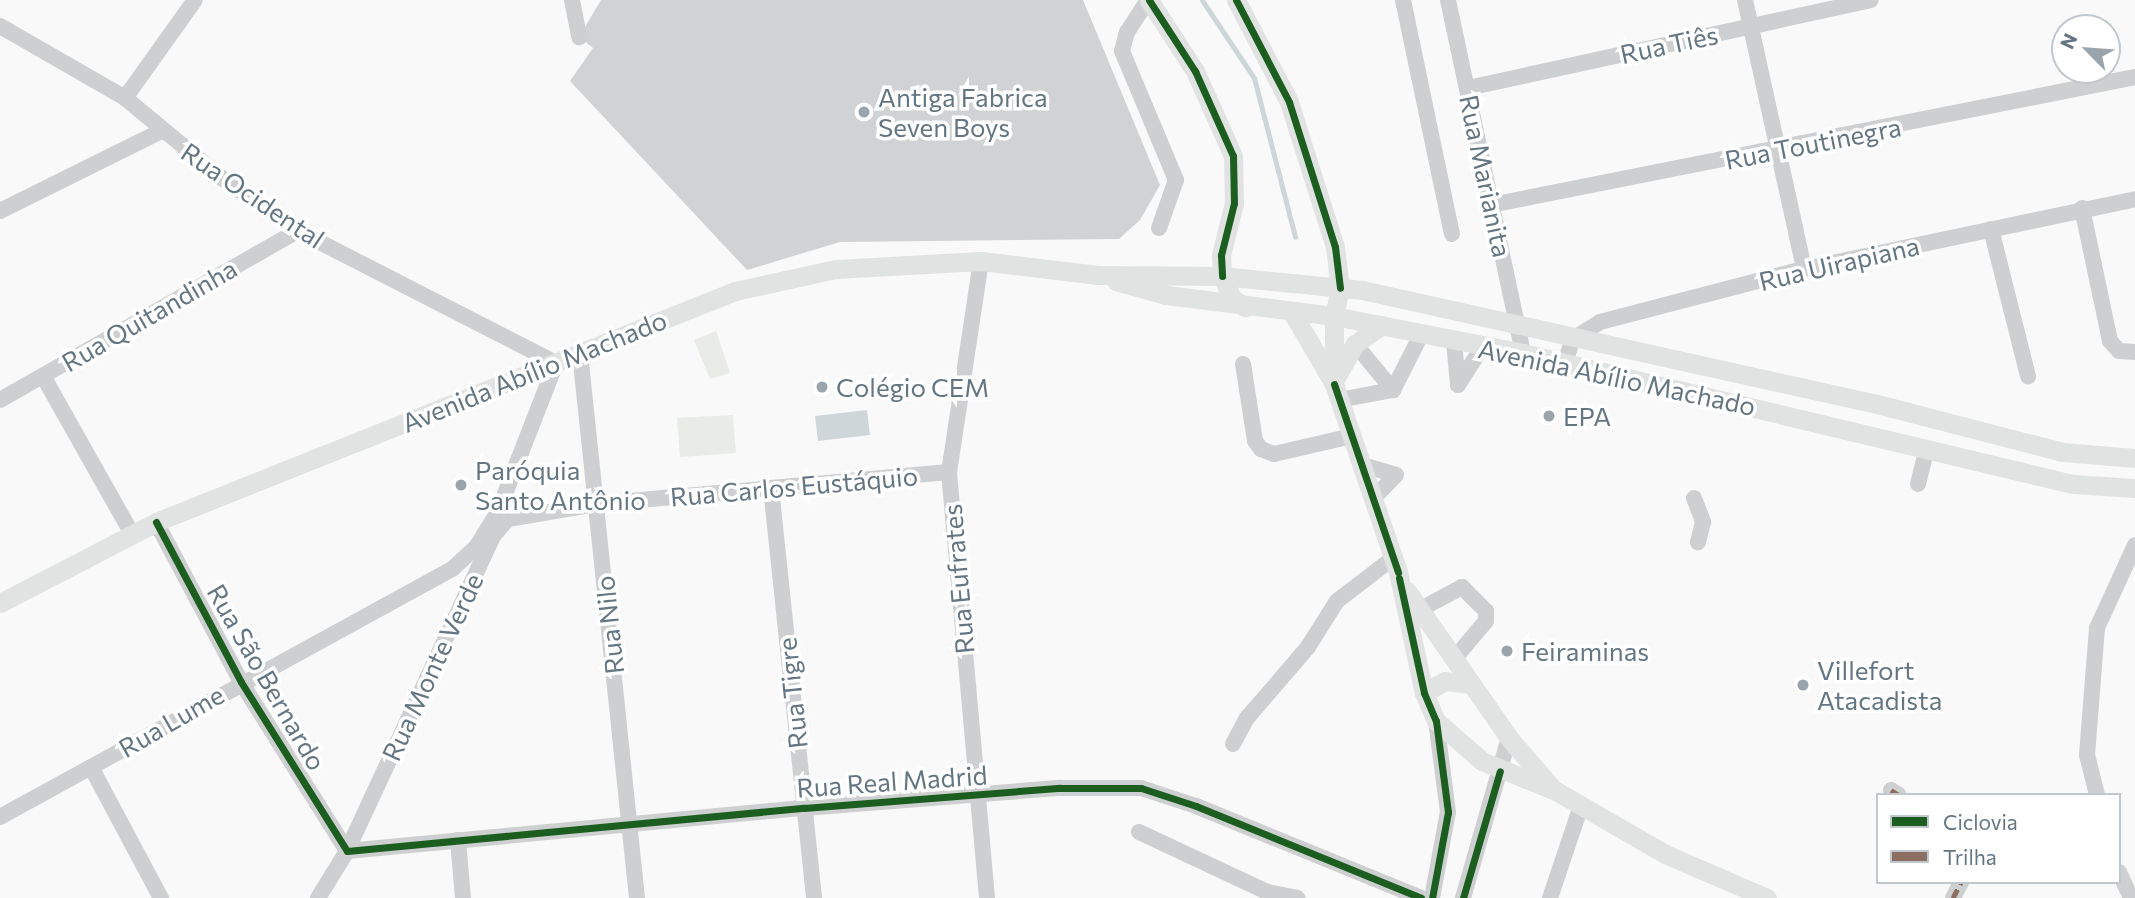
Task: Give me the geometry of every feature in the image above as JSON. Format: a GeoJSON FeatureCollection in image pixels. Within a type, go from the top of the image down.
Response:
{"type":"FeatureCollection","features":[{"type":"Feature","properties":{"kind":"main road"},"geometry":{"type":"LineString","coordinates":[[1149,0],[1195,71],[1233,156],[1234,203],[1221,256],[1222,276],[1232,299],[1245,307]]}},
{"type":"Feature","properties":{"kind":"main road"},"geometry":{"type":"LineString","coordinates":[[1236,0],[1289,102],[1335,247],[1340,288],[1334,316],[1337,392]]}},
{"type":"Feature","properties":{"kind":"main road"},"geometry":{"type":"LineString","coordinates":[[1335,247],[1362,290]]}},
{"type":"Feature","properties":{"kind":"main road","name":"Avenida Abílio Machado"},"geometry":{"type":"LineString","coordinates":[[0,603],[156,522],[556,362],[735,291],[836,269],[981,261],[1098,275],[1222,276],[1362,290],[1518,327],[1881,405],[2063,452],[2135,458]]}},
{"type":"Feature","properties":{"kind":"main road","name":"Avenida Abílio Machado"},"geometry":{"type":"LineString","coordinates":[[1098,275],[1166,295],[1293,314],[1334,316],[1522,353],[2073,484],[2135,488]]}},
{"type":"Feature","properties":{"kind":"main road"},"geometry":{"type":"LineString","coordinates":[[1293,314],[1337,392],[1393,558],[1424,693],[1436,721],[1465,750],[1500,771],[1556,791],[1665,854],[1767,898]]}},
{"type":"Feature","properties":{"kind":"main road"},"geometry":{"type":"LineString","coordinates":[[1337,392],[1355,344],[1382,325]]}},
{"type":"Feature","properties":{"kind":"main road"},"geometry":{"type":"LineString","coordinates":[[1399,578],[1509,738],[1556,791]]}},
{"type":"Feature","properties":{"kind":"main road"},"geometry":{"type":"LineString","coordinates":[[1424,693],[1446,681],[1471,684]]}},
{"type":"Feature","properties":{"kind":"street"},"geometry":{"type":"LineString","coordinates":[[125,98],[195,0]]}},
{"type":"Feature","properties":{"kind":"street"},"geometry":{"type":"LineString","coordinates":[[572,0],[579,37]]}},
{"type":"Feature","properties":{"kind":"street"},"geometry":{"type":"LineString","coordinates":[[1149,0],[1128,33],[1122,51],[1176,180],[1158,228]]}},
{"type":"Feature","properties":{"kind":"street"},"geometry":{"type":"LineString","coordinates":[[1403,0],[1452,234]]}},
{"type":"Feature","properties":{"kind":"street","name":"Rua Marianita"},"geometry":{"type":"LineString","coordinates":[[1448,0],[1522,353]]}},
{"type":"Feature","properties":{"kind":"street"},"geometry":{"type":"LineString","coordinates":[[1745,0],[1804,269]]}},
{"type":"Feature","properties":{"kind":"street","name":"Rua Tiês"},"geometry":{"type":"LineString","coordinates":[[1468,88],[1870,0]]}},
{"type":"Feature","properties":{"kind":"street","name":"Rua Ocidental"},"geometry":{"type":"LineString","coordinates":[[0,26],[125,98],[161,131],[298,230],[556,362]]}},
{"type":"Feature","properties":{"kind":"street","name":"Rua Toutinegra"},"geometry":{"type":"LineString","coordinates":[[1491,205],[1779,151],[2135,77]]}},
{"type":"Feature","properties":{"kind":"street"},"geometry":{"type":"LineString","coordinates":[[0,211],[161,131]]}},
{"type":"Feature","properties":{"kind":"street","name":"Rua Uirapiana"},"geometry":{"type":"LineString","coordinates":[[1573,339],[1600,323],[1804,269],[2082,208],[2135,199]]}},
{"type":"Feature","properties":{"kind":"street"},"geometry":{"type":"LineString","coordinates":[[2082,208],[2109,341],[2119,351],[2135,352]]}},
{"type":"Feature","properties":{"kind":"street"},"geometry":{"type":"LineString","coordinates":[[1991,229],[2028,376]]}},
{"type":"Feature","properties":{"kind":"street","name":"Rua Quitandinha"},"geometry":{"type":"LineString","coordinates":[[0,400],[298,230]]}},
{"type":"Feature","properties":{"kind":"street","name":"Rua Eufrates"},"geometry":{"type":"LineString","coordinates":[[981,261],[949,472],[987,898]]}},
{"type":"Feature","properties":{"kind":"street"},"geometry":{"type":"LineString","coordinates":[[1393,390],[1422,333]]}},
{"type":"Feature","properties":{"kind":"street"},"geometry":{"type":"LineString","coordinates":[[1565,362],[1573,339]]}},
{"type":"Feature","properties":{"kind":"street"},"geometry":{"type":"LineString","coordinates":[[1454,341],[1458,385],[1483,346]]}},
{"type":"Feature","properties":{"kind":"street"},"geometry":{"type":"LineString","coordinates":[[1355,344],[1393,390]]}},
{"type":"Feature","properties":{"kind":"street","name":"Rua Nilo"},"geometry":{"type":"LineString","coordinates":[[580,353],[637,898]]}},
{"type":"Feature","properties":{"kind":"street","name":"Rua Lume"},"geometry":{"type":"LineString","coordinates":[[0,817],[241,682],[452,569],[477,545],[502,500],[556,362]]}},
{"type":"Feature","properties":{"kind":"street"},"geometry":{"type":"LineString","coordinates":[[1243,364],[1255,440],[1261,449],[1274,454],[1352,436]]}},
{"type":"Feature","properties":{"kind":"street"},"geometry":{"type":"LineString","coordinates":[[43,376],[132,534]]}},
{"type":"Feature","properties":{"kind":"street"},"geometry":{"type":"LineString","coordinates":[[1337,392],[1393,390]]}},
{"type":"Feature","properties":{"kind":"street"},"geometry":{"type":"LineString","coordinates":[[1918,484],[1927,449]]}},
{"type":"Feature","properties":{"kind":"street"},"geometry":{"type":"LineString","coordinates":[[1362,465],[1396,475],[1374,498]]}},
{"type":"Feature","properties":{"kind":"street","name":"Rua Carlos Eustáquio"},"geometry":{"type":"LineString","coordinates":[[596,504],[949,472]]}},
{"type":"Feature","properties":{"kind":"street","name":"Rua Tigre"},"geometry":{"type":"LineString","coordinates":[[771,488],[814,898]]}},
{"type":"Feature","properties":{"kind":"street"},"geometry":{"type":"LineString","coordinates":[[1694,498],[1701,507],[1703,522],[1698,542]]}},
{"type":"Feature","properties":{"kind":"street","name":"Rua Monte Verde"},"geometry":{"type":"LineString","coordinates":[[318,898],[347,851],[493,536],[516,515],[596,504]]}},
{"type":"Feature","properties":{"kind":"street","name":"Rua São Bernardo"},"geometry":{"type":"LineString","coordinates":[[156,522],[241,682],[347,851]]}},
{"type":"Feature","properties":{"kind":"street"},"geometry":{"type":"LineString","coordinates":[[2096,793],[2087,755],[2097,628],[2135,545]]}},
{"type":"Feature","properties":{"kind":"street"},"geometry":{"type":"LineString","coordinates":[[1233,744],[1247,718],[1308,647],[1337,601],[1393,558]]}},
{"type":"Feature","properties":{"kind":"street"},"geometry":{"type":"LineString","coordinates":[[1419,610],[1462,587],[1486,611],[1486,621],[1454,659]]}},
{"type":"Feature","properties":{"kind":"street"},"geometry":{"type":"LineString","coordinates":[[1432,898],[1448,812],[1436,721]]}},
{"type":"Feature","properties":{"kind":"street"},"geometry":{"type":"LineString","coordinates":[[1463,898],[1509,738]]}},
{"type":"Feature","properties":{"kind":"street"},"geometry":{"type":"LineString","coordinates":[[92,767],[161,898]]}},
{"type":"Feature","properties":{"kind":"street","name":"Rua Real Madrid"},"geometry":{"type":"LineString","coordinates":[[347,851],[804,808],[1060,788],[1141,788],[1196,806],[1421,898]]}},
{"type":"Feature","properties":{"kind":"street"},"geometry":{"type":"LineString","coordinates":[[1550,898],[1581,806]]}},
{"type":"Feature","properties":{"kind":"street"},"geometry":{"type":"LineString","coordinates":[[1139,832],[1266,895],[1297,898]]}},
{"type":"Feature","properties":{"kind":"street"},"geometry":{"type":"LineString","coordinates":[[458,840],[463,898]]}},
{"type":"Feature","properties":{"kind":"street"},"geometry":{"type":"LineString","coordinates":[[2121,876],[2131,898]]}},
{"type":"Feature","properties":{"kind":"shaded area"},"geometry":{"type":"Polygon","coordinates":[[[716,331],[730,373],[710,379],[694,340],[716,331]]]}},
{"type":"Feature","properties":{"kind":"shaded area"},"geometry":{"type":"Polygon","coordinates":[[[867,410],[870,435],[818,441],[815,416],[867,410]]]}},
{"type":"Feature","properties":{"kind":"shaded area"},"geometry":{"type":"Polygon","coordinates":[[[733,415],[736,453],[680,457],[677,418],[733,415]]]}},
{"type":"Feature","properties":{"kind":"building","name":"Antiga Fabrica Seven Boys"},"geometry":{"type":"Polygon","coordinates":[[[601,0],[1083,0],[1160,185],[1140,220],[1119,239],[840,242],[747,270],[570,81],[593,48],[579,37],[601,0]]]}},
{"type":"Feature","properties":{"kind":"waterway"},"geometry":{"type":"LineString","coordinates":[[1202,0],[1254,78],[1295,237]]}},
{"type":"Feature","properties":{"kind":"marked path"},"geometry":{"type":"LineString","coordinates":[[1891,790],[1896,793]]}},
{"type":"Feature","properties":{"kind":"marked path"},"geometry":{"type":"LineString","coordinates":[[1953,898],[1960,884]]}},
{"type":"Feature","properties":{"kind":"cycle path"},"geometry":{"type":"LineString","coordinates":[[1149,0],[1195,71],[1233,156],[1234,203],[1221,255],[1222,276]]}},
{"type":"Feature","properties":{"kind":"cycle path"},"geometry":{"type":"LineString","coordinates":[[1236,0],[1289,102],[1335,247],[1340,288]]}},
{"type":"Feature","properties":{"kind":"cycle path"},"geometry":{"type":"LineString","coordinates":[[1334,384],[1398,572]]}},
{"type":"Feature","properties":{"kind":"cycle path"},"geometry":{"type":"LineString","coordinates":[[156,522],[241,682],[347,851],[804,808],[1060,788],[1141,788],[1196,806],[1421,898]]}},
{"type":"Feature","properties":{"kind":"cycle path"},"geometry":{"type":"LineString","coordinates":[[1399,578],[1424,693],[1436,721],[1448,812],[1432,898]]}},
{"type":"Feature","properties":{"kind":"cycle path"},"geometry":{"type":"LineString","coordinates":[[1463,898],[1500,771]]}},
{"type":"Feature","properties":{"kind":"place","name":"Antiga Fabrica Seven Boys"},"geometry":{"type":"Point","coordinates":[864,112]}},
{"type":"Feature","properties":{"kind":"place","name":"Colégio CEM"},"geometry":{"type":"Point","coordinates":[822,387]}},
{"type":"Feature","properties":{"kind":"place","name":"EPA"},"geometry":{"type":"Point","coordinates":[1549,416]}},
{"type":"Feature","properties":{"kind":"place","name":"Paróquia Santo Antônio"},"geometry":{"type":"Point","coordinates":[461,485]}},
{"type":"Feature","properties":{"kind":"place","name":"Feiraminas"},"geometry":{"type":"Point","coordinates":[1507,651]}},
{"type":"Feature","properties":{"kind":"place","name":"Villefort Atacadista"},"geometry":{"type":"Point","coordinates":[1803,685]}}]}
